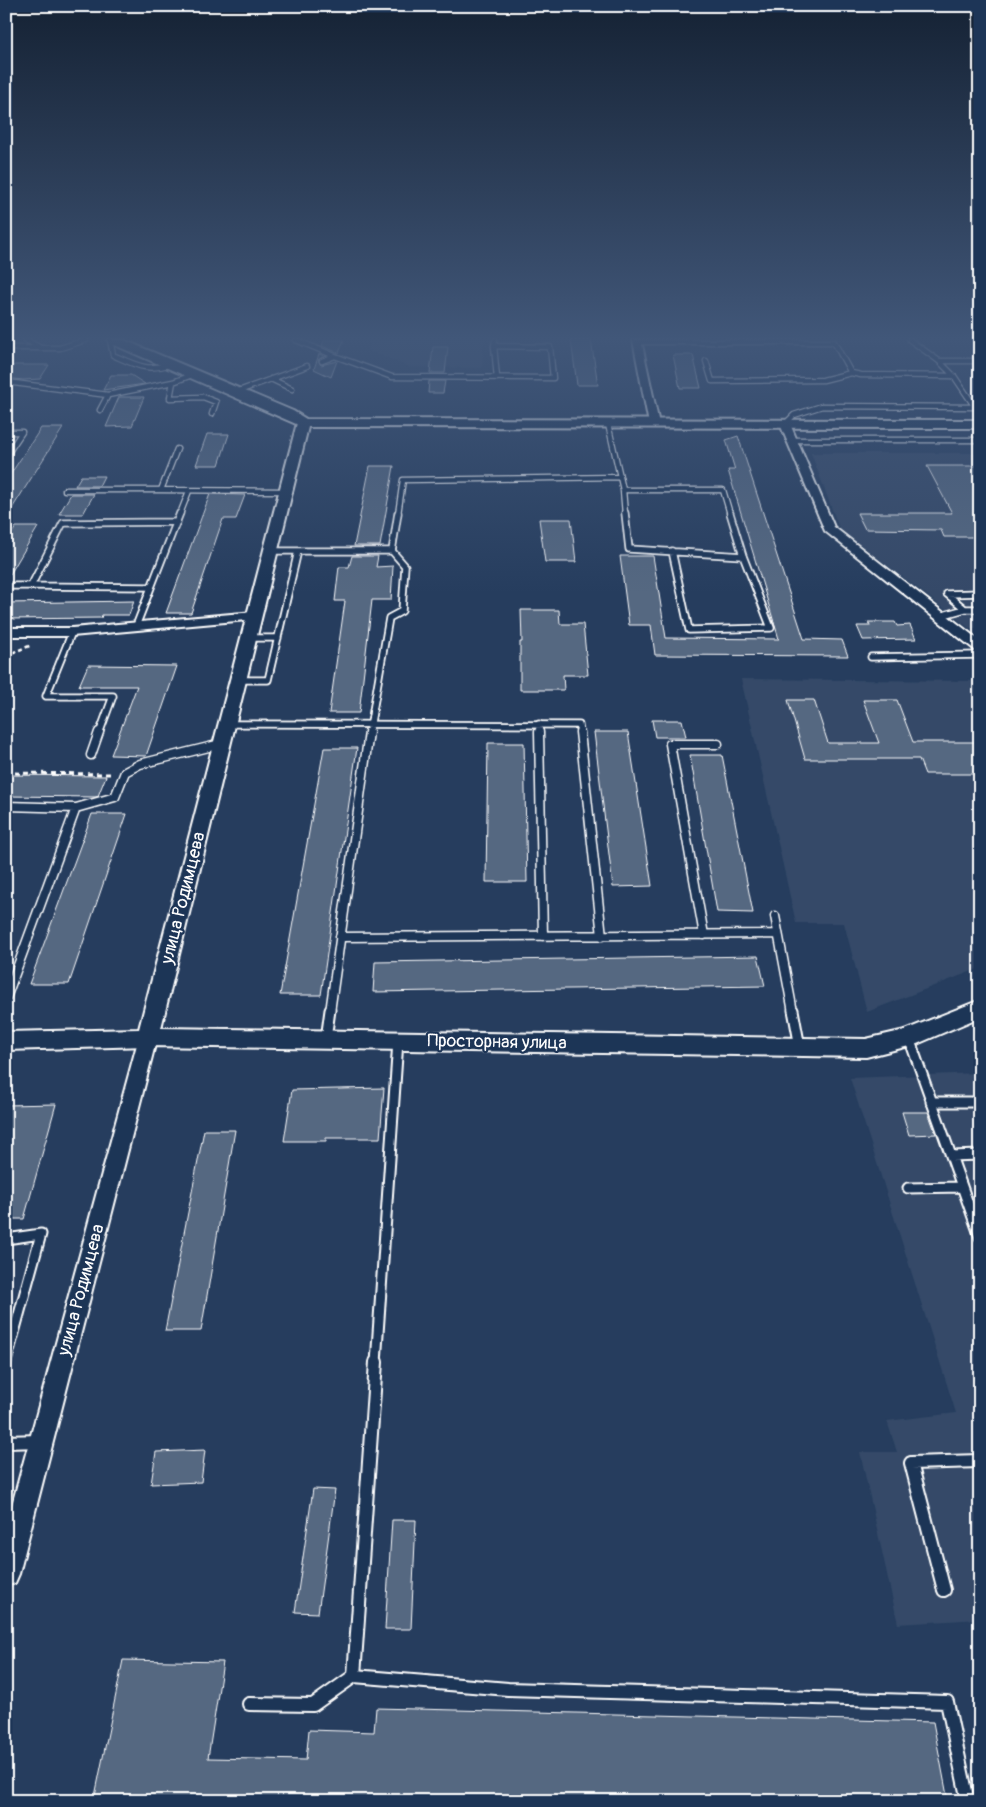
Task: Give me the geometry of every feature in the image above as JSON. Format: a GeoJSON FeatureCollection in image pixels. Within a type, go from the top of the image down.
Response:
{"type":"FeatureCollection","features":[{"type":"Feature","properties":{"kind":"street","name":"улица Родимцева"},"geometry":{"type":"LineString","coordinates":[[6,1574],[148,1037],[302,424]]}},
{"type":"Feature","properties":{"kind":"street"},"geometry":{"type":"LineString","coordinates":[[785,424],[829,529],[980,647]]}},
{"type":"Feature","properties":{"kind":"street"},"geometry":{"type":"LineString","coordinates":[[6,632],[72,632],[254,616]]}},
{"type":"Feature","properties":{"kind":"street","name":"Просторная улица"},"geometry":{"type":"LineString","coordinates":[[6,1041],[148,1037],[866,1048],[909,1038],[980,1008]]}},
{"type":"Feature","properties":{"kind":"lane"},"geometry":{"type":"LineString","coordinates":[[608,424],[623,490],[629,549],[672,550],[743,556]]}},
{"type":"Feature","properties":{"kind":"lane"},"geometry":{"type":"LineString","coordinates":[[6,432],[22,432],[6,456]]}},
{"type":"Feature","properties":{"kind":"lane"},"geometry":{"type":"LineString","coordinates":[[793,440],[980,440]]}},
{"type":"Feature","properties":{"kind":"lane"},"geometry":{"type":"LineString","coordinates":[[161,490],[178,449]]}},
{"type":"Feature","properties":{"kind":"lane"},"geometry":{"type":"LineString","coordinates":[[326,1039],[370,724],[389,618],[402,612],[404,566],[392,551],[403,480],[620,477]]}},
{"type":"Feature","properties":{"kind":"lane"},"geometry":{"type":"LineString","coordinates":[[65,490],[286,491]]}},
{"type":"Feature","properties":{"kind":"lane"},"geometry":{"type":"LineString","coordinates":[[623,490],[723,490],[743,556],[771,628],[689,630],[672,550]]}},
{"type":"Feature","properties":{"kind":"lane"},"geometry":{"type":"LineString","coordinates":[[136,626],[189,491]]}},
{"type":"Feature","properties":{"kind":"lane"},"geometry":{"type":"LineString","coordinates":[[31,586],[63,523],[177,522]]}},
{"type":"Feature","properties":{"kind":"lane"},"geometry":{"type":"LineString","coordinates":[[271,551],[392,551]]}},
{"type":"Feature","properties":{"kind":"lane"},"geometry":{"type":"LineString","coordinates":[[238,680],[268,680],[298,551]]}},
{"type":"Feature","properties":{"kind":"lane"},"geometry":{"type":"LineString","coordinates":[[6,586],[150,587]]}},
{"type":"Feature","properties":{"kind":"lane"},"geometry":{"type":"LineString","coordinates":[[965,609],[947,594],[980,593]]}},
{"type":"Feature","properties":{"kind":"lane"},"geometry":{"type":"LineString","coordinates":[[940,616],[965,609],[980,609]]}},
{"type":"Feature","properties":{"kind":"lane"},"geometry":{"type":"LineString","coordinates":[[72,632],[46,696],[113,696],[91,755]]}},
{"type":"Feature","properties":{"kind":"lane"},"geometry":{"type":"LineString","coordinates":[[249,638],[278,638]]}},
{"type":"Feature","properties":{"kind":"lane"},"geometry":{"type":"LineString","coordinates":[[871,657],[980,655]]}},
{"type":"Feature","properties":{"kind":"lane"},"geometry":{"type":"LineString","coordinates":[[227,724],[579,724],[602,936]]}},
{"type":"Feature","properties":{"kind":"lane"},"geometry":{"type":"LineString","coordinates":[[539,724],[543,936]]}},
{"type":"Feature","properties":{"kind":"lane"},"geometry":{"type":"LineString","coordinates":[[6,806],[76,808],[115,797],[124,774],[140,764],[222,743]]}},
{"type":"Feature","properties":{"kind":"lane"},"geometry":{"type":"LineString","coordinates":[[704,935],[670,744],[718,744]]}},
{"type":"Feature","properties":{"kind":"lane"},"geometry":{"type":"LineString","coordinates":[[6,998],[76,808]]}},
{"type":"Feature","properties":{"kind":"lane"},"geometry":{"type":"LineString","coordinates":[[775,916],[800,1047]]}},
{"type":"Feature","properties":{"kind":"lane"},"geometry":{"type":"LineString","coordinates":[[340,937],[778,934]]}},
{"type":"Feature","properties":{"kind":"lane"},"geometry":{"type":"LineString","coordinates":[[909,1038],[962,1187],[975,1208],[980,1237]]}},
{"type":"Feature","properties":{"kind":"lane"},"geometry":{"type":"LineString","coordinates":[[354,1676],[398,1040]]}},
{"type":"Feature","properties":{"kind":"lane"},"geometry":{"type":"LineString","coordinates":[[931,1102],[980,1102]]}},
{"type":"Feature","properties":{"kind":"lane"},"geometry":{"type":"LineString","coordinates":[[951,1156],[980,1155]]}},
{"type":"Feature","properties":{"kind":"lane"},"geometry":{"type":"LineString","coordinates":[[908,1188],[962,1187]]}},
{"type":"Feature","properties":{"kind":"lane"},"geometry":{"type":"LineString","coordinates":[[6,1239],[41,1234],[6,1362]]}},
{"type":"Feature","properties":{"kind":"lane"},"geometry":{"type":"LineString","coordinates":[[6,1442],[41,1441]]}},
{"type":"Feature","properties":{"kind":"lane"},"geometry":{"type":"LineString","coordinates":[[944,1590],[911,1463],[980,1461]]}},
{"type":"Feature","properties":{"kind":"lane"},"geometry":{"type":"LineString","coordinates":[[249,1704],[313,1705],[354,1676],[508,1689],[947,1702],[968,1801]]}},
{"type":"Feature","properties":{"kind":"path"},"geometry":{"type":"LineString","coordinates":[[6,773],[124,774]]}},
{"type":"Feature","properties":{"kind":"shaded area"},"geometry":{"type":"Polygon","coordinates":[[[811,453],[980,453],[980,628],[969,628],[839,528],[811,453]]]}},
{"type":"Feature","properties":{"kind":"shaded area"},"geometry":{"type":"Polygon","coordinates":[[[741,679],[980,681],[980,968],[867,1012],[844,923],[796,923],[741,679]]]}},
{"type":"Feature","properties":{"kind":"shaded area"},"geometry":{"type":"Polygon","coordinates":[[[980,1073],[980,1619],[898,1624],[860,1452],[897,1452],[887,1421],[956,1413],[850,1078],[980,1073]]]}},
{"type":"Feature","properties":{"kind":"building"},"geometry":{"type":"Polygon","coordinates":[[[107,424],[133,424],[132,426],[106,427],[107,424]]]}},
{"type":"Feature","properties":{"kind":"building"},"geometry":{"type":"Polygon","coordinates":[[[41,428],[63,428],[6,518],[6,481],[41,428]]]}},
{"type":"Feature","properties":{"kind":"building"},"geometry":{"type":"Polygon","coordinates":[[[207,434],[229,434],[219,465],[196,465],[207,434]]]}},
{"type":"Feature","properties":{"kind":"building"},"geometry":{"type":"Polygon","coordinates":[[[738,436],[804,639],[842,640],[848,656],[655,655],[651,625],[629,625],[620,556],[653,556],[666,638],[779,639],[728,470],[735,470],[726,440],[738,436]]]}},
{"type":"Feature","properties":{"kind":"building"},"geometry":{"type":"Polygon","coordinates":[[[370,466],[394,466],[380,546],[354,546],[370,466]]]}},
{"type":"Feature","properties":{"kind":"building"},"geometry":{"type":"Polygon","coordinates":[[[927,466],[980,466],[980,537],[944,537],[941,530],[865,529],[857,513],[952,513],[927,466]]]}},
{"type":"Feature","properties":{"kind":"building"},"geometry":{"type":"Polygon","coordinates":[[[81,476],[104,476],[99,486],[75,486],[81,476]]]}},
{"type":"Feature","properties":{"kind":"building"},"geometry":{"type":"Polygon","coordinates":[[[71,494],[94,494],[83,514],[59,514],[71,494]]]}},
{"type":"Feature","properties":{"kind":"building"},"geometry":{"type":"Polygon","coordinates":[[[210,494],[245,495],[236,519],[223,519],[191,613],[166,613],[210,494]]]}},
{"type":"Feature","properties":{"kind":"building"},"geometry":{"type":"Polygon","coordinates":[[[539,519],[571,519],[576,562],[545,562],[539,519]]]}},
{"type":"Feature","properties":{"kind":"building"},"geometry":{"type":"Polygon","coordinates":[[[16,527],[38,527],[6,581],[6,542],[16,527]]]}},
{"type":"Feature","properties":{"kind":"building"},"geometry":{"type":"Polygon","coordinates":[[[352,556],[378,556],[376,567],[393,566],[391,600],[372,600],[359,713],[329,713],[345,601],[335,601],[339,567],[349,567],[352,556]]]}},
{"type":"Feature","properties":{"kind":"building"},"geometry":{"type":"Polygon","coordinates":[[[134,601],[129,615],[102,615],[101,618],[6,619],[6,603],[134,601]]]}},
{"type":"Feature","properties":{"kind":"building"},"geometry":{"type":"Polygon","coordinates":[[[521,610],[559,610],[560,624],[583,624],[588,675],[563,675],[564,690],[520,690],[521,610]]]}},
{"type":"Feature","properties":{"kind":"building"},"geometry":{"type":"Polygon","coordinates":[[[868,622],[895,622],[897,626],[910,625],[916,639],[863,640],[857,626],[870,626],[868,622]]]}},
{"type":"Feature","properties":{"kind":"building"},"geometry":{"type":"Polygon","coordinates":[[[88,665],[177,666],[146,756],[111,755],[137,686],[79,686],[88,665]]]}},
{"type":"Feature","properties":{"kind":"building"},"geometry":{"type":"Polygon","coordinates":[[[788,700],[814,700],[828,743],[879,743],[863,700],[897,700],[913,742],[980,742],[980,774],[925,774],[919,759],[805,759],[788,700]]]}},
{"type":"Feature","properties":{"kind":"building"},"geometry":{"type":"Polygon","coordinates":[[[652,720],[682,720],[686,737],[655,737],[652,720]]]}},
{"type":"Feature","properties":{"kind":"building"},"geometry":{"type":"Polygon","coordinates":[[[594,732],[628,732],[652,886],[613,887],[594,732]]]}},
{"type":"Feature","properties":{"kind":"building"},"geometry":{"type":"Polygon","coordinates":[[[488,743],[524,743],[527,882],[486,882],[488,743]]]}},
{"type":"Feature","properties":{"kind":"building"},"geometry":{"type":"Polygon","coordinates":[[[324,748],[357,748],[321,995],[280,995],[324,748]]]}},
{"type":"Feature","properties":{"kind":"building"},"geometry":{"type":"Polygon","coordinates":[[[690,755],[722,755],[753,913],[717,912],[690,755]]]}},
{"type":"Feature","properties":{"kind":"building"},"geometry":{"type":"Polygon","coordinates":[[[6,775],[106,776],[96,797],[6,796],[6,775]]]}},
{"type":"Feature","properties":{"kind":"building"},"geometry":{"type":"Polygon","coordinates":[[[92,814],[127,814],[69,984],[29,984],[92,814]]]}},
{"type":"Feature","properties":{"kind":"building"},"geometry":{"type":"Polygon","coordinates":[[[758,956],[765,986],[373,992],[375,962],[758,956]]]}},
{"type":"Feature","properties":{"kind":"building"},"geometry":{"type":"Polygon","coordinates":[[[384,1088],[380,1138],[326,1138],[326,1141],[284,1141],[292,1090],[384,1088]]]}},
{"type":"Feature","properties":{"kind":"building"},"geometry":{"type":"Polygon","coordinates":[[[56,1104],[24,1219],[6,1219],[6,1105],[56,1104]]]}},
{"type":"Feature","properties":{"kind":"building"},"geometry":{"type":"Polygon","coordinates":[[[902,1112],[928,1112],[936,1134],[909,1135],[902,1112]]]}},
{"type":"Feature","properties":{"kind":"building"},"geometry":{"type":"Polygon","coordinates":[[[204,1130],[235,1130],[201,1331],[165,1331],[204,1130]]]}},
{"type":"Feature","properties":{"kind":"building"},"geometry":{"type":"Polygon","coordinates":[[[205,1450],[201,1482],[151,1484],[156,1452],[205,1450]]]}},
{"type":"Feature","properties":{"kind":"building"},"geometry":{"type":"Polygon","coordinates":[[[313,1489],[335,1490],[318,1613],[295,1612],[313,1489]]]}},
{"type":"Feature","properties":{"kind":"building"},"geometry":{"type":"Polygon","coordinates":[[[392,1520],[416,1520],[411,1629],[385,1629],[392,1520]]]}},
{"type":"Feature","properties":{"kind":"building"},"geometry":{"type":"Polygon","coordinates":[[[123,1660],[223,1662],[208,1758],[306,1760],[309,1730],[374,1732],[376,1708],[933,1722],[948,1801],[94,1801],[123,1660]]]}}]}
